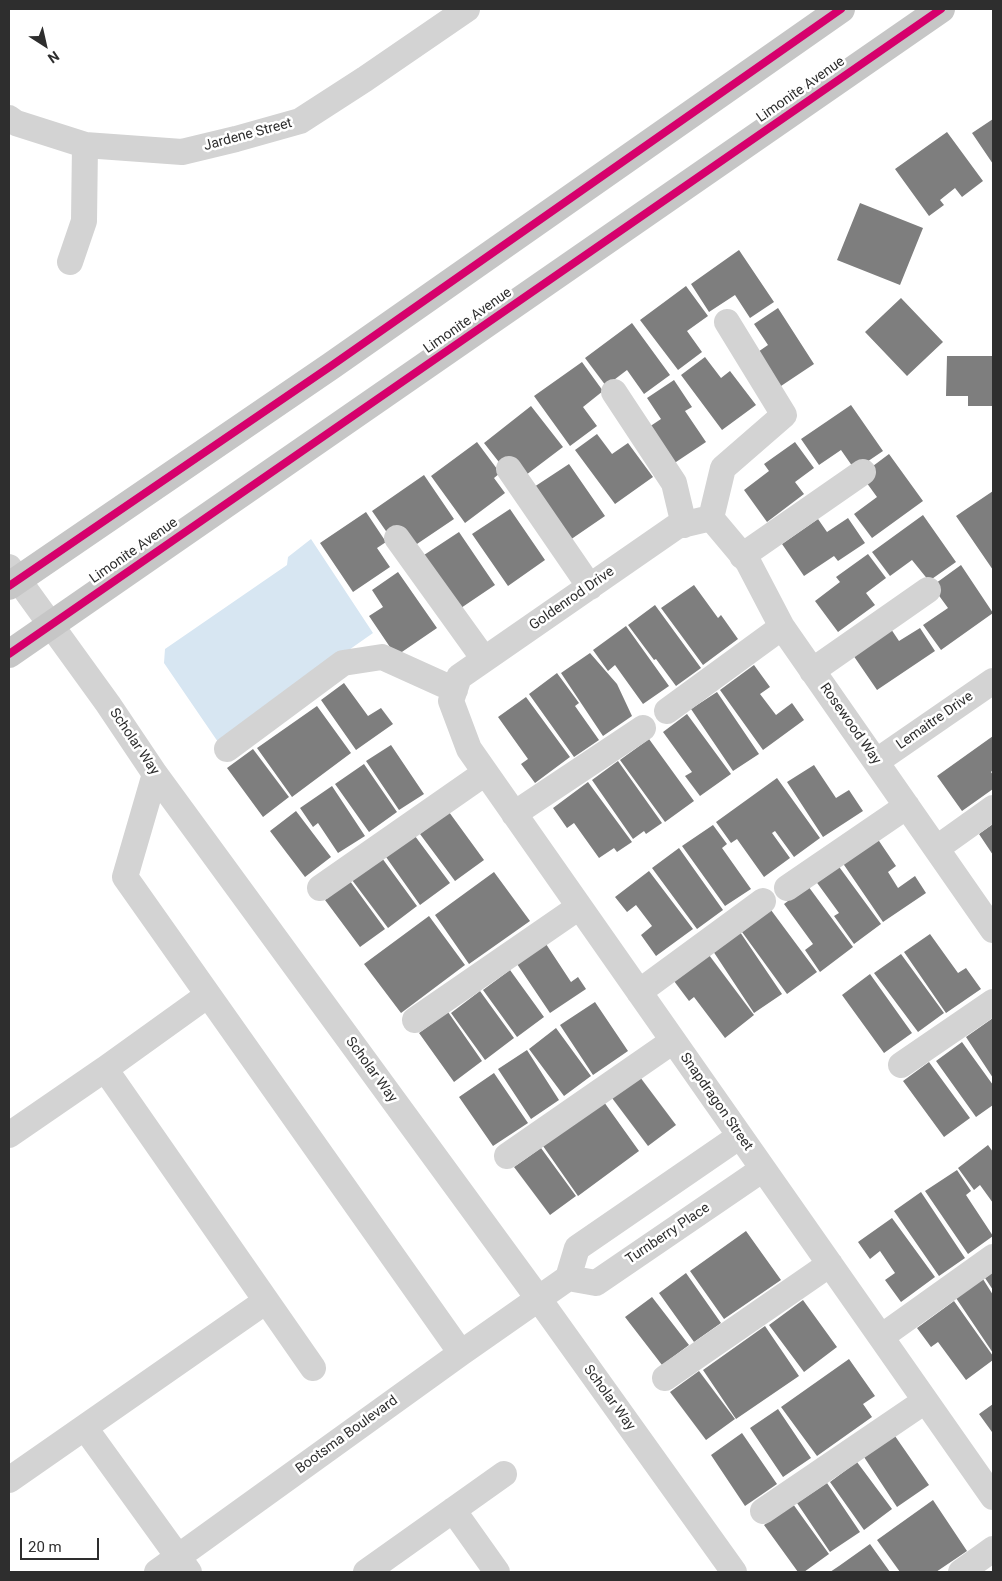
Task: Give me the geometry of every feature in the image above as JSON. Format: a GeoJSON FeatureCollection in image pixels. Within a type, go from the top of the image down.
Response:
{"type":"FeatureCollection","features":[{"type":"Feature","properties":{"kind":"main road"},"geometry":{"type":"LineString","coordinates":[[12,578],[347,354],[841,9]]}},
{"type":"Feature","properties":{"kind":"main road","name":"Limonite Avenue"},"geometry":{"type":"LineString","coordinates":[[9,654],[941,9]]}},
{"type":"Feature","properties":{"kind":"street","name":"Jardene Street"},"geometry":{"type":"LineString","coordinates":[[9,118],[16,123],[85,145],[182,152],[300,121],[467,9]]}},
{"type":"Feature","properties":{"kind":"street"},"geometry":{"type":"LineString","coordinates":[[70,262],[84,221],[85,145]]}},
{"type":"Feature","properties":{"kind":"street"},"geometry":{"type":"LineString","coordinates":[[711,518],[723,468],[784,415],[727,322]]}},
{"type":"Feature","properties":{"kind":"street"},"geometry":{"type":"LineString","coordinates":[[614,392],[674,483],[684,524]]}},
{"type":"Feature","properties":{"kind":"street"},"geometry":{"type":"LineString","coordinates":[[509,469],[590,587]]}},
{"type":"Feature","properties":{"kind":"street"},"geometry":{"type":"LineString","coordinates":[[742,556],[863,472]]}},
{"type":"Feature","properties":{"kind":"street","name":"Goldenrod Drive"},"geometry":{"type":"LineString","coordinates":[[453,696],[459,677],[484,659],[677,526],[711,518]]}},
{"type":"Feature","properties":{"kind":"street","name":"Rosewood Way"},"geometry":{"type":"LineString","coordinates":[[711,518],[748,562],[782,627],[993,930]]}},
{"type":"Feature","properties":{"kind":"street"},"geometry":{"type":"LineString","coordinates":[[397,538],[484,659]]}},
{"type":"Feature","properties":{"kind":"street","name":"Scholar Way"},"geometry":{"type":"LineString","coordinates":[[12,578],[50,624],[108,704],[155,774],[538,1298],[734,1572]]}},
{"type":"Feature","properties":{"kind":"street"},"geometry":{"type":"LineString","coordinates":[[812,671],[928,590]]}},
{"type":"Feature","properties":{"kind":"street"},"geometry":{"type":"LineString","coordinates":[[667,711],[782,627]]}},
{"type":"Feature","properties":{"kind":"street"},"geometry":{"type":"LineString","coordinates":[[227,749],[344,663],[382,658],[453,696]]}},
{"type":"Feature","properties":{"kind":"street","name":"Lemaitre Drive"},"geometry":{"type":"LineString","coordinates":[[877,761],[993,681]]}},
{"type":"Feature","properties":{"kind":"street","name":"Snapdragon Street"},"geometry":{"type":"LineString","coordinates":[[453,696],[469,750],[993,1497]]}},
{"type":"Feature","properties":{"kind":"street"},"geometry":{"type":"LineString","coordinates":[[514,814],[643,728]]}},
{"type":"Feature","properties":{"kind":"street"},"geometry":{"type":"LineString","coordinates":[[320,888],[485,773]]}},
{"type":"Feature","properties":{"kind":"street"},"geometry":{"type":"LineString","coordinates":[[155,774],[125,877],[461,1353]]}},
{"type":"Feature","properties":{"kind":"street"},"geometry":{"type":"LineString","coordinates":[[787,888],[907,806]]}},
{"type":"Feature","properties":{"kind":"street"},"geometry":{"type":"LineString","coordinates":[[937,848],[993,808]]}},
{"type":"Feature","properties":{"kind":"street"},"geometry":{"type":"LineString","coordinates":[[639,992],[763,901]]}},
{"type":"Feature","properties":{"kind":"street"},"geometry":{"type":"LineString","coordinates":[[415,1020],[579,907]]}},
{"type":"Feature","properties":{"kind":"street"},"geometry":{"type":"LineString","coordinates":[[9,1135],[208,995]]}},
{"type":"Feature","properties":{"kind":"street"},"geometry":{"type":"LineString","coordinates":[[901,1066],[993,1002]]}},
{"type":"Feature","properties":{"kind":"street"},"geometry":{"type":"LineString","coordinates":[[507,1156],[673,1041]]}},
{"type":"Feature","properties":{"kind":"street"},"geometry":{"type":"LineString","coordinates":[[105,1069],[312,1368]]}},
{"type":"Feature","properties":{"kind":"street"},"geometry":{"type":"LineString","coordinates":[[538,1298],[568,1278],[576,1248],[740,1136]]}},
{"type":"Feature","properties":{"kind":"street","name":"Turnberry Place"},"geometry":{"type":"LineString","coordinates":[[568,1278],[596,1283],[763,1169]]}},
{"type":"Feature","properties":{"kind":"street"},"geometry":{"type":"LineString","coordinates":[[881,1337],[993,1257]]}},
{"type":"Feature","properties":{"kind":"street"},"geometry":{"type":"LineString","coordinates":[[665,1378],[830,1264]]}},
{"type":"Feature","properties":{"kind":"street","name":"Bootsma Boulevard"},"geometry":{"type":"LineString","coordinates":[[157,1572],[184,1565],[461,1353],[538,1298]]}},
{"type":"Feature","properties":{"kind":"street"},"geometry":{"type":"LineString","coordinates":[[9,1480],[266,1301]]}},
{"type":"Feature","properties":{"kind":"street"},"geometry":{"type":"LineString","coordinates":[[763,1511],[925,1400]]}},
{"type":"Feature","properties":{"kind":"street"},"geometry":{"type":"LineString","coordinates":[[85,1428],[184,1565]]}},
{"type":"Feature","properties":{"kind":"street"},"geometry":{"type":"LineString","coordinates":[[366,1572],[504,1474]]}},
{"type":"Feature","properties":{"kind":"street"},"geometry":{"type":"LineString","coordinates":[[453,1510],[497,1572]]}},
{"type":"Feature","properties":{"kind":"street"},"geometry":{"type":"LineString","coordinates":[[960,1572],[993,1549]]}},
{"type":"Feature","properties":{"kind":"shaded area"},"geometry":{"type":"Polygon","coordinates":[[[311,539],[373,633],[218,742],[164,663],[165,649],[287,565],[288,557],[311,539]]]}},
{"type":"Feature","properties":{"kind":"building"},"geometry":{"type":"Polygon","coordinates":[[[993,119],[993,164],[972,133],[993,119]]]}},
{"type":"Feature","properties":{"kind":"building"},"geometry":{"type":"Polygon","coordinates":[[[947,132],[983,181],[962,197],[955,188],[940,200],[944,205],[929,216],[895,169],[947,132]]]}},
{"type":"Feature","properties":{"kind":"building"},"geometry":{"type":"Polygon","coordinates":[[[860,203],[923,228],[900,285],[837,260],[860,203]]]}},
{"type":"Feature","properties":{"kind":"building"},"geometry":{"type":"Polygon","coordinates":[[[739,250],[774,302],[750,318],[735,295],[709,312],[691,284],[739,250]]]}},
{"type":"Feature","properties":{"kind":"building"},"geometry":{"type":"Polygon","coordinates":[[[686,286],[708,316],[687,331],[702,352],[678,370],[640,320],[686,286]]]}},
{"type":"Feature","properties":{"kind":"building"},"geometry":{"type":"Polygon","coordinates":[[[901,298],[943,342],[907,376],[865,332],[901,298]]]}},
{"type":"Feature","properties":{"kind":"building"},"geometry":{"type":"Polygon","coordinates":[[[778,308],[814,364],[778,388],[755,354],[768,345],[754,324],[778,308]]]}},
{"type":"Feature","properties":{"kind":"building"},"geometry":{"type":"Polygon","coordinates":[[[632,323],[670,375],[644,394],[627,370],[606,386],[585,358],[632,323]]]}},
{"type":"Feature","properties":{"kind":"building"},"geometry":{"type":"Polygon","coordinates":[[[947,356],[993,356],[993,406],[968,406],[968,396],[946,396],[947,356]]]}},
{"type":"Feature","properties":{"kind":"building"},"geometry":{"type":"Polygon","coordinates":[[[705,357],[721,378],[730,371],[756,405],[722,430],[681,375],[705,357]]]}},
{"type":"Feature","properties":{"kind":"building"},"geometry":{"type":"Polygon","coordinates":[[[582,362],[603,391],[583,407],[597,426],[570,446],[534,396],[582,362]]]}},
{"type":"Feature","properties":{"kind":"building"},"geometry":{"type":"Polygon","coordinates":[[[674,380],[692,407],[685,411],[706,442],[673,464],[649,427],[661,419],[647,398],[674,380]]]}},
{"type":"Feature","properties":{"kind":"building"},"geometry":{"type":"Polygon","coordinates":[[[851,405],[883,451],[855,470],[841,450],[819,465],[801,439],[851,405]]]}},
{"type":"Feature","properties":{"kind":"building"},"geometry":{"type":"Polygon","coordinates":[[[531,406],[563,447],[526,475],[502,466],[484,443],[531,406]]]}},
{"type":"Feature","properties":{"kind":"building"},"geometry":{"type":"Polygon","coordinates":[[[597,434],[612,454],[628,443],[653,477],[615,504],[575,450],[597,434]]]}},
{"type":"Feature","properties":{"kind":"building"},"geometry":{"type":"Polygon","coordinates":[[[477,442],[500,473],[494,478],[505,493],[465,523],[431,476],[477,442]]]}},
{"type":"Feature","properties":{"kind":"building"},"geometry":{"type":"Polygon","coordinates":[[[795,442],[814,468],[795,482],[804,494],[767,522],[744,490],[769,471],[764,464],[795,442]]]}},
{"type":"Feature","properties":{"kind":"building"},"geometry":{"type":"Polygon","coordinates":[[[889,454],[923,501],[872,538],[854,514],[877,497],[861,475],[889,454]]]}},
{"type":"Feature","properties":{"kind":"building"},"geometry":{"type":"Polygon","coordinates":[[[569,464],[605,516],[570,540],[534,487],[569,464]]]}},
{"type":"Feature","properties":{"kind":"building"},"geometry":{"type":"Polygon","coordinates":[[[424,475],[454,519],[414,546],[388,534],[372,511],[424,475]]]}},
{"type":"Feature","properties":{"kind":"building"},"geometry":{"type":"Polygon","coordinates":[[[993,491],[993,570],[956,516],[993,491]]]}},
{"type":"Feature","properties":{"kind":"building"},"geometry":{"type":"Polygon","coordinates":[[[510,509],[545,560],[508,586],[472,534],[510,509]]]}},
{"type":"Feature","properties":{"kind":"building"},"geometry":{"type":"Polygon","coordinates":[[[366,512],[386,542],[377,548],[390,567],[353,592],[320,543],[366,512]]]}},
{"type":"Feature","properties":{"kind":"building"},"geometry":{"type":"Polygon","coordinates":[[[923,515],[956,562],[929,581],[912,560],[890,576],[872,552],[923,515]]]}},
{"type":"Feature","properties":{"kind":"building"},"geometry":{"type":"Polygon","coordinates":[[[848,518],[865,543],[838,561],[834,556],[804,576],[782,544],[818,519],[827,532],[848,518]]]}},
{"type":"Feature","properties":{"kind":"building"},"geometry":{"type":"Polygon","coordinates":[[[459,532],[495,585],[458,610],[421,557],[459,532]]]}},
{"type":"Feature","properties":{"kind":"building"},"geometry":{"type":"Polygon","coordinates":[[[868,554],[886,578],[866,593],[875,605],[838,632],[815,601],[840,582],[836,577],[868,554]]]}},
{"type":"Feature","properties":{"kind":"building"},"geometry":{"type":"Polygon","coordinates":[[[961,565],[993,613],[941,650],[923,625],[948,608],[932,586],[961,565]]]}},
{"type":"Feature","properties":{"kind":"building"},"geometry":{"type":"Polygon","coordinates":[[[398,572],[437,628],[396,656],[369,616],[383,607],[372,590],[398,572]]]}},
{"type":"Feature","properties":{"kind":"building"},"geometry":{"type":"Polygon","coordinates":[[[694,585],[718,618],[721,615],[738,639],[703,665],[661,608],[694,585]]]}},
{"type":"Feature","properties":{"kind":"building"},"geometry":{"type":"Polygon","coordinates":[[[655,605],[701,668],[676,686],[628,625],[655,605]]]}},
{"type":"Feature","properties":{"kind":"building"},"geometry":{"type":"Polygon","coordinates":[[[626,626],[669,686],[643,704],[615,665],[608,671],[593,650],[626,626]]]}},
{"type":"Feature","properties":{"kind":"building"},"geometry":{"type":"Polygon","coordinates":[[[920,628],[935,651],[877,690],[853,655],[891,629],[899,641],[920,628]]]}},
{"type":"Feature","properties":{"kind":"building"},"geometry":{"type":"Polygon","coordinates":[[[590,653],[617,684],[632,716],[603,736],[561,673],[590,653]]]}},
{"type":"Feature","properties":{"kind":"building"},"geometry":{"type":"Polygon","coordinates":[[[754,665],[770,687],[760,694],[776,715],[792,703],[804,720],[763,750],[720,690],[754,665]]]}},
{"type":"Feature","properties":{"kind":"building"},"geometry":{"type":"Polygon","coordinates":[[[557,673],[579,703],[575,706],[599,740],[574,757],[529,694],[557,673]]]}},
{"type":"Feature","properties":{"kind":"building"},"geometry":{"type":"Polygon","coordinates":[[[344,683],[368,716],[381,708],[393,724],[356,750],[321,700],[344,683]]]}},
{"type":"Feature","properties":{"kind":"building"},"geometry":{"type":"Polygon","coordinates":[[[717,692],[759,754],[733,771],[691,709],[717,692]]]}},
{"type":"Feature","properties":{"kind":"building"},"geometry":{"type":"Polygon","coordinates":[[[526,697],[570,757],[535,783],[521,764],[528,759],[498,717],[526,697]]]}},
{"type":"Feature","properties":{"kind":"building"},"geometry":{"type":"Polygon","coordinates":[[[317,706],[351,753],[292,797],[257,748],[317,706]]]}},
{"type":"Feature","properties":{"kind":"building"},"geometry":{"type":"Polygon","coordinates":[[[687,714],[731,774],[700,796],[685,776],[692,772],[663,732],[687,714]]]}},
{"type":"Feature","properties":{"kind":"building"},"geometry":{"type":"Polygon","coordinates":[[[993,736],[993,770],[991,772],[993,775],[993,789],[962,811],[937,776],[993,736]]]}},
{"type":"Feature","properties":{"kind":"building"},"geometry":{"type":"Polygon","coordinates":[[[649,739],[694,801],[665,822],[620,760],[649,739]]]}},
{"type":"Feature","properties":{"kind":"building"},"geometry":{"type":"Polygon","coordinates":[[[391,745],[424,794],[399,810],[366,761],[391,745]]]}},
{"type":"Feature","properties":{"kind":"building"},"geometry":{"type":"Polygon","coordinates":[[[253,749],[289,797],[263,817],[227,768],[253,749]]]}},
{"type":"Feature","properties":{"kind":"building"},"geometry":{"type":"Polygon","coordinates":[[[618,761],[662,823],[646,834],[644,831],[633,839],[592,780],[618,761]]]}},
{"type":"Feature","properties":{"kind":"building"},"geometry":{"type":"Polygon","coordinates":[[[364,764],[397,812],[369,832],[335,784],[364,764]]]}},
{"type":"Feature","properties":{"kind":"building"},"geometry":{"type":"Polygon","coordinates":[[[814,765],[836,798],[849,790],[863,811],[823,837],[787,782],[814,765]]]}},
{"type":"Feature","properties":{"kind":"building"},"geometry":{"type":"Polygon","coordinates":[[[777,778],[820,838],[794,857],[775,831],[772,833],[790,858],[764,877],[737,839],[731,843],[716,822],[777,778]]]}},
{"type":"Feature","properties":{"kind":"building"},"geometry":{"type":"Polygon","coordinates":[[[588,782],[632,842],[617,852],[614,848],[599,858],[574,823],[567,828],[553,808],[588,782]]]}},
{"type":"Feature","properties":{"kind":"building"},"geometry":{"type":"Polygon","coordinates":[[[332,786],[365,836],[338,853],[318,823],[313,827],[300,808],[332,786]]]}},
{"type":"Feature","properties":{"kind":"building"},"geometry":{"type":"Polygon","coordinates":[[[296,811],[331,857],[305,877],[270,831],[296,811]]]}},
{"type":"Feature","properties":{"kind":"building"},"geometry":{"type":"Polygon","coordinates":[[[449,812],[484,860],[455,881],[420,834],[449,812]]]}},
{"type":"Feature","properties":{"kind":"building"},"geometry":{"type":"Polygon","coordinates":[[[993,824],[993,855],[979,834],[993,824]]]}},
{"type":"Feature","properties":{"kind":"building"},"geometry":{"type":"Polygon","coordinates":[[[713,825],[727,844],[722,848],[751,889],[725,906],[682,846],[713,825]]]}},
{"type":"Feature","properties":{"kind":"building"},"geometry":{"type":"Polygon","coordinates":[[[415,836],[450,883],[420,905],[386,857],[415,836]]]}},
{"type":"Feature","properties":{"kind":"building"},"geometry":{"type":"Polygon","coordinates":[[[877,838],[896,866],[888,872],[898,888],[915,876],[926,893],[883,922],[842,862],[877,838]]]}},
{"type":"Feature","properties":{"kind":"building"},"geometry":{"type":"Polygon","coordinates":[[[679,848],[723,910],[697,929],[652,868],[679,848]]]}},
{"type":"Feature","properties":{"kind":"building"},"geometry":{"type":"Polygon","coordinates":[[[382,858],[417,906],[388,928],[352,880],[382,858]]]}},
{"type":"Feature","properties":{"kind":"building"},"geometry":{"type":"Polygon","coordinates":[[[837,864],[881,924],[854,944],[834,916],[839,913],[815,880],[837,864]]]}},
{"type":"Feature","properties":{"kind":"building"},"geometry":{"type":"Polygon","coordinates":[[[649,871],[693,929],[656,956],[641,935],[652,926],[636,905],[627,912],[615,897],[649,871]]]}},
{"type":"Feature","properties":{"kind":"building"},"geometry":{"type":"Polygon","coordinates":[[[494,872],[530,921],[469,964],[435,915],[494,872]]]}},
{"type":"Feature","properties":{"kind":"building"},"geometry":{"type":"Polygon","coordinates":[[[350,881],[385,929],[360,947],[325,900],[350,881]]]}},
{"type":"Feature","properties":{"kind":"building"},"geometry":{"type":"Polygon","coordinates":[[[808,886],[853,947],[820,972],[805,950],[813,944],[784,904],[808,886]]]}},
{"type":"Feature","properties":{"kind":"building"},"geometry":{"type":"Polygon","coordinates":[[[771,910],[817,972],[787,994],[742,932],[771,910]]]}},
{"type":"Feature","properties":{"kind":"building"},"geometry":{"type":"Polygon","coordinates":[[[429,916],[465,965],[401,1013],[364,964],[429,916]]]}},
{"type":"Feature","properties":{"kind":"building"},"geometry":{"type":"Polygon","coordinates":[[[740,932],[782,994],[754,1013],[713,951],[740,932]]]}},
{"type":"Feature","properties":{"kind":"building"},"geometry":{"type":"Polygon","coordinates":[[[930,934],[958,973],[966,968],[981,989],[946,1013],[904,952],[930,934]]]}},
{"type":"Feature","properties":{"kind":"building"},"geometry":{"type":"Polygon","coordinates":[[[546,944],[571,982],[578,977],[586,989],[550,1013],[517,964],[546,944]]]}},
{"type":"Feature","properties":{"kind":"building"},"geometry":{"type":"Polygon","coordinates":[[[901,954],[944,1013],[918,1032],[874,973],[901,954]]]}},
{"type":"Feature","properties":{"kind":"building"},"geometry":{"type":"Polygon","coordinates":[[[709,955],[754,1015],[725,1038],[694,997],[689,1001],[674,981],[709,955]]]}},
{"type":"Feature","properties":{"kind":"building"},"geometry":{"type":"Polygon","coordinates":[[[510,970],[544,1017],[517,1037],[483,990],[510,970]]]}},
{"type":"Feature","properties":{"kind":"building"},"geometry":{"type":"Polygon","coordinates":[[[870,974],[912,1033],[884,1053],[842,995],[870,974]]]}},
{"type":"Feature","properties":{"kind":"building"},"geometry":{"type":"Polygon","coordinates":[[[480,991],[514,1038],[485,1060],[451,1013],[480,991]]]}},
{"type":"Feature","properties":{"kind":"building"},"geometry":{"type":"Polygon","coordinates":[[[595,1002],[628,1051],[593,1075],[560,1025],[595,1002]]]}},
{"type":"Feature","properties":{"kind":"building"},"geometry":{"type":"Polygon","coordinates":[[[448,1012],[482,1061],[454,1082],[419,1033],[448,1012]]]}},
{"type":"Feature","properties":{"kind":"building"},"geometry":{"type":"Polygon","coordinates":[[[993,1018],[993,1078],[966,1037],[993,1018]]]}},
{"type":"Feature","properties":{"kind":"building"},"geometry":{"type":"Polygon","coordinates":[[[556,1028],[591,1076],[564,1096],[529,1049],[556,1028]]]}},
{"type":"Feature","properties":{"kind":"building"},"geometry":{"type":"Polygon","coordinates":[[[962,1042],[993,1085],[993,1105],[976,1117],[936,1061],[962,1042]]]}},
{"type":"Feature","properties":{"kind":"building"},"geometry":{"type":"Polygon","coordinates":[[[527,1050],[559,1100],[531,1119],[498,1069],[527,1050]]]}},
{"type":"Feature","properties":{"kind":"building"},"geometry":{"type":"Polygon","coordinates":[[[929,1062],[970,1118],[944,1137],[903,1081],[929,1062]]]}},
{"type":"Feature","properties":{"kind":"building"},"geometry":{"type":"Polygon","coordinates":[[[494,1073],[528,1123],[493,1146],[459,1097],[494,1073]]]}},
{"type":"Feature","properties":{"kind":"building"},"geometry":{"type":"Polygon","coordinates":[[[640,1077],[676,1125],[648,1146],[612,1098],[640,1077]]]}},
{"type":"Feature","properties":{"kind":"building"},"geometry":{"type":"Polygon","coordinates":[[[604,1102],[639,1151],[578,1196],[543,1146],[604,1102]]]}},
{"type":"Feature","properties":{"kind":"building"},"geometry":{"type":"Polygon","coordinates":[[[988,1145],[993,1152],[993,1203],[980,1185],[974,1190],[958,1168],[988,1145]]]}},
{"type":"Feature","properties":{"kind":"building"},"geometry":{"type":"Polygon","coordinates":[[[541,1148],[576,1196],[550,1215],[514,1167],[541,1148]]]}},
{"type":"Feature","properties":{"kind":"building"},"geometry":{"type":"Polygon","coordinates":[[[957,1170],[971,1191],[966,1195],[993,1236],[968,1254],[925,1191],[957,1170]]]}},
{"type":"Feature","properties":{"kind":"building"},"geometry":{"type":"Polygon","coordinates":[[[921,1192],[965,1258],[939,1276],[894,1211],[921,1192]]]}},
{"type":"Feature","properties":{"kind":"building"},"geometry":{"type":"Polygon","coordinates":[[[892,1218],[935,1277],[901,1302],[885,1280],[895,1273],[880,1251],[870,1259],[858,1242],[892,1218]]]}},
{"type":"Feature","properties":{"kind":"building"},"geometry":{"type":"Polygon","coordinates":[[[746,1231],[781,1280],[724,1319],[690,1271],[746,1231]]]}},
{"type":"Feature","properties":{"kind":"building"},"geometry":{"type":"Polygon","coordinates":[[[993,1272],[993,1290],[985,1278],[993,1272]]]}},
{"type":"Feature","properties":{"kind":"building"},"geometry":{"type":"Polygon","coordinates":[[[686,1273],[721,1323],[694,1342],[659,1293],[686,1273]]]}},
{"type":"Feature","properties":{"kind":"building"},"geometry":{"type":"Polygon","coordinates":[[[983,1279],[993,1295],[993,1353],[956,1298],[983,1279]]]}},
{"type":"Feature","properties":{"kind":"building"},"geometry":{"type":"Polygon","coordinates":[[[652,1297],[689,1345],[662,1365],[625,1317],[652,1297]]]}},
{"type":"Feature","properties":{"kind":"building"},"geometry":{"type":"Polygon","coordinates":[[[803,1300],[837,1347],[804,1372],[769,1325],[803,1300]]]}},
{"type":"Feature","properties":{"kind":"building"},"geometry":{"type":"Polygon","coordinates":[[[954,1301],[993,1356],[993,1360],[966,1380],[938,1342],[931,1347],[917,1328],[954,1301]]]}},
{"type":"Feature","properties":{"kind":"building"},"geometry":{"type":"Polygon","coordinates":[[[765,1326],[799,1376],[736,1419],[703,1370],[765,1326]]]}},
{"type":"Feature","properties":{"kind":"building"},"geometry":{"type":"Polygon","coordinates":[[[849,1359],[875,1396],[863,1404],[872,1417],[817,1456],[781,1407],[849,1359]]]}},
{"type":"Feature","properties":{"kind":"building"},"geometry":{"type":"Polygon","coordinates":[[[699,1371],[735,1419],[706,1440],[670,1392],[699,1371]]]}},
{"type":"Feature","properties":{"kind":"building"},"geometry":{"type":"Polygon","coordinates":[[[993,1404],[993,1431],[992,1432],[979,1414],[993,1404]]]}},
{"type":"Feature","properties":{"kind":"building"},"geometry":{"type":"Polygon","coordinates":[[[778,1409],[811,1458],[783,1477],[750,1428],[778,1409]]]}},
{"type":"Feature","properties":{"kind":"building"},"geometry":{"type":"Polygon","coordinates":[[[742,1433],[777,1484],[745,1506],[711,1455],[742,1433]]]}},
{"type":"Feature","properties":{"kind":"building"},"geometry":{"type":"Polygon","coordinates":[[[895,1436],[929,1485],[897,1507],[864,1457],[895,1436]]]}},
{"type":"Feature","properties":{"kind":"building"},"geometry":{"type":"Polygon","coordinates":[[[857,1462],[892,1509],[864,1530],[830,1482],[857,1462]]]}},
{"type":"Feature","properties":{"kind":"building"},"geometry":{"type":"Polygon","coordinates":[[[827,1483],[860,1532],[830,1552],[797,1503],[827,1483]]]}},
{"type":"Feature","properties":{"kind":"building"},"geometry":{"type":"Polygon","coordinates":[[[933,1500],[967,1551],[936,1572],[900,1572],[877,1540],[933,1500]]]}},
{"type":"Feature","properties":{"kind":"building"},"geometry":{"type":"Polygon","coordinates":[[[793,1504],[829,1554],[804,1572],[798,1572],[764,1525],[793,1504]]]}},
{"type":"Feature","properties":{"kind":"building"},"geometry":{"type":"Polygon","coordinates":[[[870,1544],[890,1572],[830,1572],[839,1566],[870,1544]]]}},
{"type":"Feature","properties":{"kind":"cycle path"},"geometry":{"type":"LineString","coordinates":[[9,586],[331,366],[841,9]]}},
{"type":"Feature","properties":{"kind":"cycle path"},"geometry":{"type":"LineString","coordinates":[[9,654],[941,9]]}}]}
